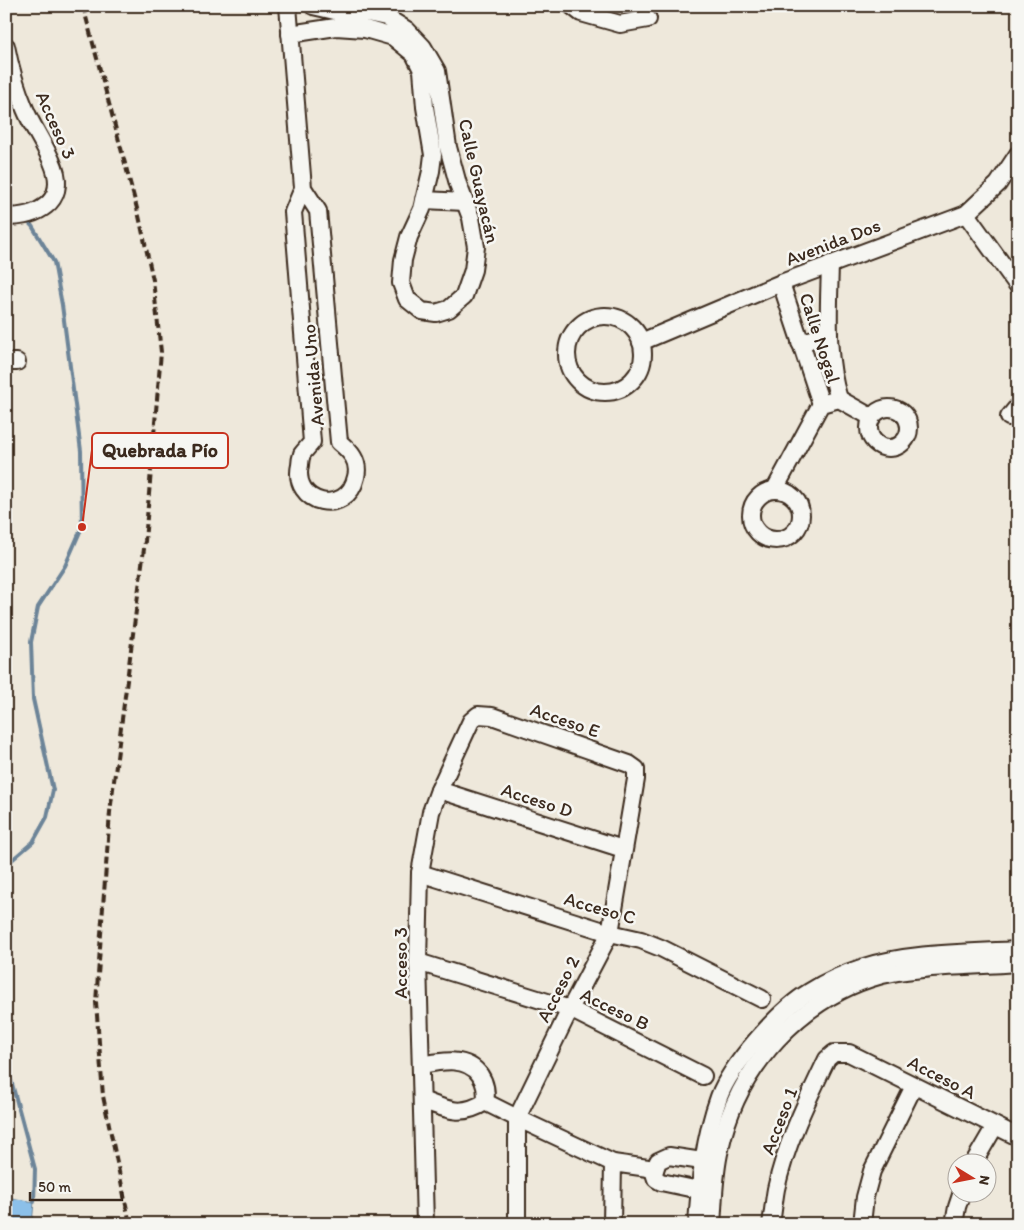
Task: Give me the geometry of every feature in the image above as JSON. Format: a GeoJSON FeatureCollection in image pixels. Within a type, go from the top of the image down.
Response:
{"type":"FeatureCollection","features":[{"type":"Feature","properties":{"kind":"street","name":"Avenida Uno"},"geometry":{"type":"LineString","coordinates":[[288,6],[302,188],[293,212],[312,442],[302,454],[299,469],[300,483],[308,494],[316,500],[327,503],[348,495],[354,487],[357,462],[349,450],[339,442],[318,211],[302,188]]}},
{"type":"Feature","properties":{"kind":"street","name":"Calle Guayacán"},"geometry":{"type":"LineString","coordinates":[[290,34],[336,27],[366,21],[386,17],[407,30],[423,47],[437,71],[448,147],[458,184],[471,218],[476,247],[473,270],[464,296],[450,309],[436,313],[422,311],[407,298],[401,283],[403,260],[409,237],[422,209],[432,171],[432,155],[422,70],[414,54],[394,37],[366,21],[313,6]]}},
{"type":"Feature","properties":{"kind":"street"},"geometry":{"type":"LineString","coordinates":[[572,6],[580,13],[620,24],[648,19]]}},
{"type":"Feature","properties":{"kind":"street","name":"Acceso 3"},"geometry":{"type":"LineString","coordinates":[[6,46],[24,108],[54,168],[57,181],[55,195],[49,205],[38,211],[10,217]]}},
{"type":"Feature","properties":{"kind":"street"},"geometry":{"type":"LineString","coordinates":[[425,107],[442,106]]}},
{"type":"Feature","properties":{"kind":"street","name":"Avenida Dos"},"geometry":{"type":"LineString","coordinates":[[642,342],[781,283],[966,214],[998,184],[1018,154]]}},
{"type":"Feature","properties":{"kind":"street"},"geometry":{"type":"LineString","coordinates":[[424,200],[465,202]]}},
{"type":"Feature","properties":{"kind":"street"},"geometry":{"type":"LineString","coordinates":[[966,214],[1018,286]]}},
{"type":"Feature","properties":{"kind":"street","name":"Calle Nogal"},"geometry":{"type":"LineString","coordinates":[[830,264],[829,334],[833,381],[839,399],[871,417]]}},
{"type":"Feature","properties":{"kind":"street","name":"Calle Nogal"},"geometry":{"type":"LineString","coordinates":[[781,283],[821,404]]}},
{"type":"Feature","properties":{"kind":"street"},"geometry":{"type":"LineString","coordinates":[[608,316],[621,319],[635,330],[642,342],[643,356],[638,374],[629,384],[618,390],[601,392],[588,389],[578,381],[570,370],[567,359],[568,346],[573,333],[582,323],[595,317],[608,316]]}},
{"type":"Feature","properties":{"kind":"street"},"geometry":{"type":"LineString","coordinates":[[800,343],[829,334]]}},
{"type":"Feature","properties":{"kind":"street","name":"Calle Nogal"},"geometry":{"type":"LineString","coordinates":[[775,489],[821,404],[839,399]]}},
{"type":"Feature","properties":{"kind":"street","name":"Acceso 3"},"geometry":{"type":"LineString","coordinates":[[425,1224],[418,962],[420,873],[431,812],[439,790],[471,721],[478,715]]}},
{"type":"Feature","properties":{"kind":"street","name":"Acceso E"},"geometry":{"type":"LineString","coordinates":[[478,715],[492,716],[629,764],[636,770]]}},
{"type":"Feature","properties":{"kind":"street","name":"Acceso 2"},"geometry":{"type":"LineString","coordinates":[[517,1224],[517,1118],[570,1009],[610,933],[636,770]]}},
{"type":"Feature","properties":{"kind":"street","name":"Acceso D"},"geometry":{"type":"LineString","coordinates":[[439,790],[624,849]]}},
{"type":"Feature","properties":{"kind":"street","name":"Acceso C"},"geometry":{"type":"LineString","coordinates":[[420,873],[610,933],[641,940],[661,948],[762,999]]}},
{"type":"Feature","properties":{"kind":"street"},"geometry":{"type":"LineString","coordinates":[[697,1224],[702,1162],[711,1121],[720,1095],[736,1065],[786,1009],[808,992],[864,967],[897,959],[1018,950]]}},
{"type":"Feature","properties":{"kind":"street","name":"Acceso B"},"geometry":{"type":"LineString","coordinates":[[418,962],[570,1009],[703,1076]]}},
{"type":"Feature","properties":{"kind":"street"},"geometry":{"type":"LineString","coordinates":[[712,1224],[715,1173],[720,1147],[732,1110],[752,1071],[771,1046],[809,1009],[856,984],[882,975],[919,969],[1018,963]]}},
{"type":"Feature","properties":{"kind":"street","name":"Acceso 1"},"geometry":{"type":"LineString","coordinates":[[771,1224],[776,1189],[801,1114],[827,1059],[834,1053],[849,1053]]}},
{"type":"Feature","properties":{"kind":"street","name":"Acceso A"},"geometry":{"type":"LineString","coordinates":[[849,1053],[1018,1137]]}},
{"type":"Feature","properties":{"kind":"street"},"geometry":{"type":"LineString","coordinates":[[422,1065],[451,1061],[463,1063],[475,1068],[483,1080],[487,1092],[485,1102],[474,1109],[461,1111],[437,1106],[422,1100]]}},
{"type":"Feature","properties":{"kind":"street"},"geometry":{"type":"LineString","coordinates":[[862,1224],[865,1197],[872,1171],[914,1086]]}},
{"type":"Feature","properties":{"kind":"street"},"geometry":{"type":"LineString","coordinates":[[485,1102],[613,1163],[655,1169]]}},
{"type":"Feature","properties":{"kind":"street"},"geometry":{"type":"LineString","coordinates":[[980,1152],[995,1126]]}},
{"type":"Feature","properties":{"kind":"street"},"geometry":{"type":"LineString","coordinates":[[700,1190],[662,1182],[656,1178],[654,1173],[658,1161],[669,1156],[702,1162]]}},
{"type":"Feature","properties":{"kind":"street"},"geometry":{"type":"LineString","coordinates":[[612,1224],[613,1163]]}},
{"type":"Feature","properties":{"kind":"street"},"geometry":{"type":"LineString","coordinates":[[954,1224],[959,1202]]}},
{"type":"Feature","properties":{"kind":"water"},"geometry":{"type":"Polygon","coordinates":[[[6,1197],[34,1202],[32,1224],[6,1224],[6,1197]]]}},
{"type":"Feature","properties":{"kind":"waterway"},"geometry":{"type":"LineString","coordinates":[[6,203],[17,212]]}},
{"type":"Feature","properties":{"kind":"waterway"},"geometry":{"type":"LineString","coordinates":[[6,865],[33,842],[47,817],[53,790],[33,699],[31,642],[38,607],[65,566],[82,527],[81,451],[62,305],[54,262],[32,226],[26,220]]}},
{"type":"Feature","properties":{"kind":"waterway"},"geometry":{"type":"LineString","coordinates":[[6,1070],[11,1080],[35,1169],[34,1202]]}},
{"type":"Feature","properties":{"kind":"railway"},"geometry":{"type":"LineString","coordinates":[[83,6],[139,216],[153,280],[161,352],[145,541],[110,812],[96,1002],[103,1096],[130,1224]]}},
{"type":"Feature","properties":{"kind":"place","name":"Quebrada Pío"},"geometry":{"type":"Point","coordinates":[82,527]}}]}
